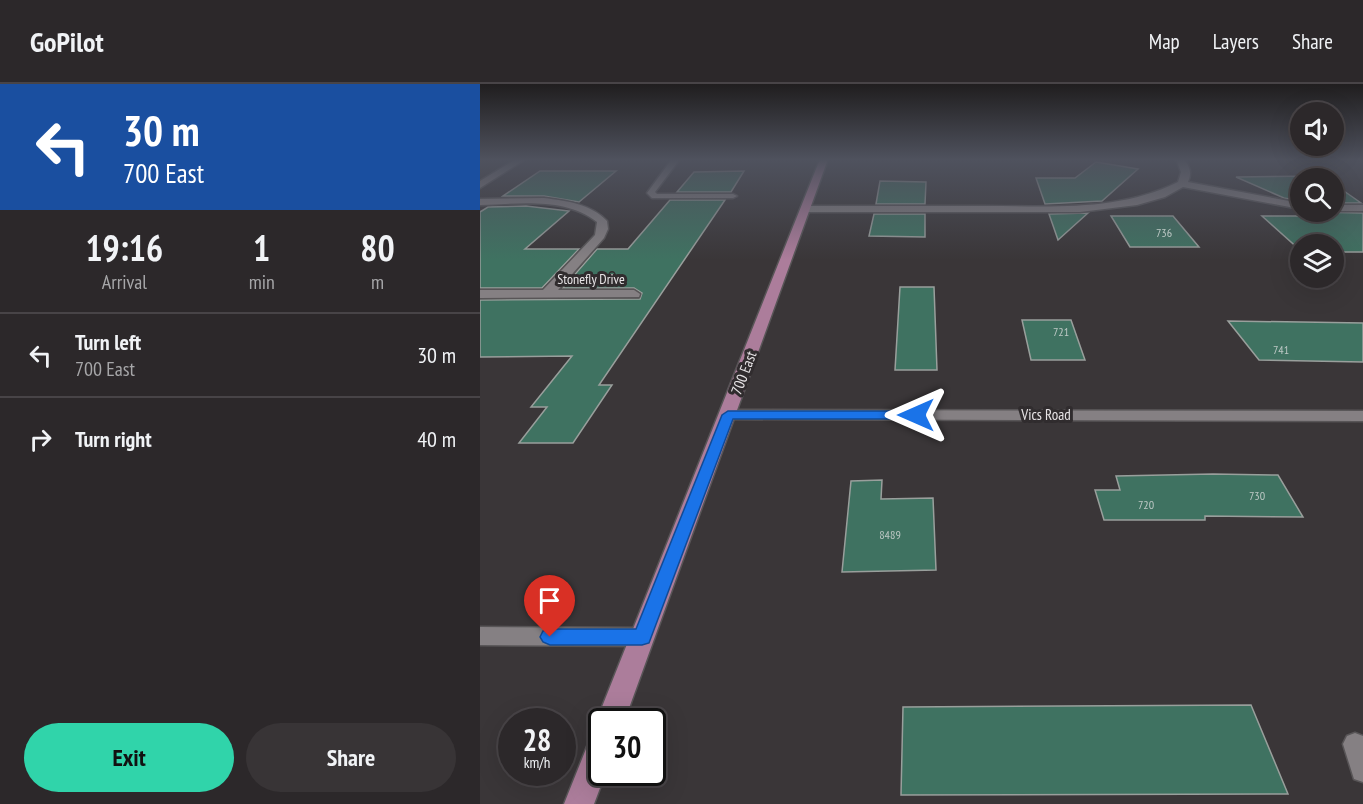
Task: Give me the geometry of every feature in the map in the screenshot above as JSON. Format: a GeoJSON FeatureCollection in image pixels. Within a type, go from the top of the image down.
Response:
{"type":"FeatureCollection","features":[{"type":"Feature","properties":{"kind":"main road","name":"700 East"},"geometry":{"type":"LineString","coordinates":[[615,708],[812,193]]}},
{"type":"Feature","properties":{"kind":"main road"},"geometry":{"type":"LineString","coordinates":[[579,804],[588,781]]}},
{"type":"Feature","properties":{"kind":"street"},"geometry":{"type":"LineString","coordinates":[[806,209],[1093,207],[1150,198],[1168,193]]}},
{"type":"Feature","properties":{"kind":"street"},"geometry":{"type":"LineString","coordinates":[[1224,193],[1290,204]]}},
{"type":"Feature","properties":{"kind":"street","name":"Stonefly Drive"},"geometry":{"type":"LineString","coordinates":[[480,202],[552,203],[587,209],[602,221],[603,229],[600,236],[547,294]]}},
{"type":"Feature","properties":{"kind":"street"},"geometry":{"type":"LineString","coordinates":[[1344,208],[1363,208]]}},
{"type":"Feature","properties":{"kind":"street","name":"Stonefly Drive"},"geometry":{"type":"LineString","coordinates":[[480,294],[634,294]]}},
{"type":"Feature","properties":{"kind":"street","name":"Vics Road"},"geometry":{"type":"LineString","coordinates":[[728,415],[1363,416]]}},
{"type":"Feature","properties":{"kind":"lane"},"geometry":{"type":"LineString","coordinates":[[651,193],[655,196],[733,196]]}},
{"type":"Feature","properties":{"kind":"lane"},"geometry":{"type":"LineString","coordinates":[[480,636],[642,637]]}},
{"type":"Feature","properties":{"kind":"lane"},"geometry":{"type":"LineString","coordinates":[[1355,744],[1363,770]]}},
{"type":"Feature","properties":{"kind":"building"},"geometry":{"type":"Polygon","coordinates":[[[508,193],[590,193],[579,202],[544,196],[503,196],[508,193]]]}},
{"type":"Feature","properties":{"kind":"building"},"geometry":{"type":"Polygon","coordinates":[[[878,193],[926,193],[925,204],[876,204],[878,193]]]}},
{"type":"Feature","properties":{"kind":"building"},"geometry":{"type":"Polygon","coordinates":[[[1041,193],[1111,193],[1102,201],[1045,204],[1041,193]]]}},
{"type":"Feature","properties":{"kind":"building"},"geometry":{"type":"Polygon","coordinates":[[[1272,193],[1290,193],[1290,199],[1284,198],[1272,193]]]}},
{"type":"Feature","properties":{"kind":"building"},"geometry":{"type":"Polygon","coordinates":[[[1344,193],[1346,193],[1361,203],[1344,203],[1344,193]]]}},
{"type":"Feature","properties":{"kind":"building"},"geometry":{"type":"Polygon","coordinates":[[[670,200],[725,200],[599,385],[612,385],[573,443],[519,443],[547,407],[531,407],[572,356],[480,357],[480,300],[640,299],[642,293],[634,288],[563,288],[597,249],[628,249],[670,200]]]}},
{"type":"Feature","properties":{"kind":"building"},"geometry":{"type":"Polygon","coordinates":[[[526,206],[569,211],[525,249],[579,249],[542,288],[480,288],[480,212],[488,207],[526,206]]]}},
{"type":"Feature","properties":{"kind":"building"},"geometry":{"type":"Polygon","coordinates":[[[1088,213],[1058,240],[1049,214],[1088,213]]]}},
{"type":"Feature","properties":{"kind":"building"},"geometry":{"type":"Polygon","coordinates":[[[1344,213],[1363,213],[1363,252],[1344,252],[1344,234],[1290,234],[1290,241],[1262,216],[1290,216],[1290,222],[1344,222],[1344,213]]]}},
{"type":"Feature","properties":{"kind":"building"},"geometry":{"type":"Polygon","coordinates":[[[874,214],[925,214],[925,237],[869,236],[874,214]]]}},
{"type":"Feature","properties":{"kind":"building"},"geometry":{"type":"Polygon","coordinates":[[[1111,216],[1173,216],[1199,247],[1130,247],[1111,216]]]}},
{"type":"Feature","properties":{"kind":"building"},"geometry":{"type":"Polygon","coordinates":[[[900,287],[934,287],[937,370],[895,370],[900,287]]]}},
{"type":"Feature","properties":{"kind":"building"},"geometry":{"type":"Polygon","coordinates":[[[1022,320],[1071,320],[1085,360],[1031,360],[1022,320]]]}},
{"type":"Feature","properties":{"kind":"building"},"geometry":{"type":"Polygon","coordinates":[[[1228,321],[1363,323],[1363,362],[1259,360],[1228,321]]]}},
{"type":"Feature","properties":{"kind":"building"},"geometry":{"type":"Polygon","coordinates":[[[1278,475],[1303,517],[1205,516],[1205,520],[1104,520],[1095,490],[1120,490],[1116,476],[1278,475]]]}},
{"type":"Feature","properties":{"kind":"building"},"geometry":{"type":"Polygon","coordinates":[[[882,480],[881,499],[933,498],[936,570],[842,572],[851,481],[882,480]]]}},
{"type":"Feature","properties":{"kind":"building"},"geometry":{"type":"Polygon","coordinates":[[[1251,705],[1288,794],[901,795],[903,707],[1251,705]]]}},
{"type":"Feature","properties":{"kind":"route"},"geometry":{"type":"LineString","coordinates":[[550,637],[642,637],[728,415],[916,415]]}}]}
